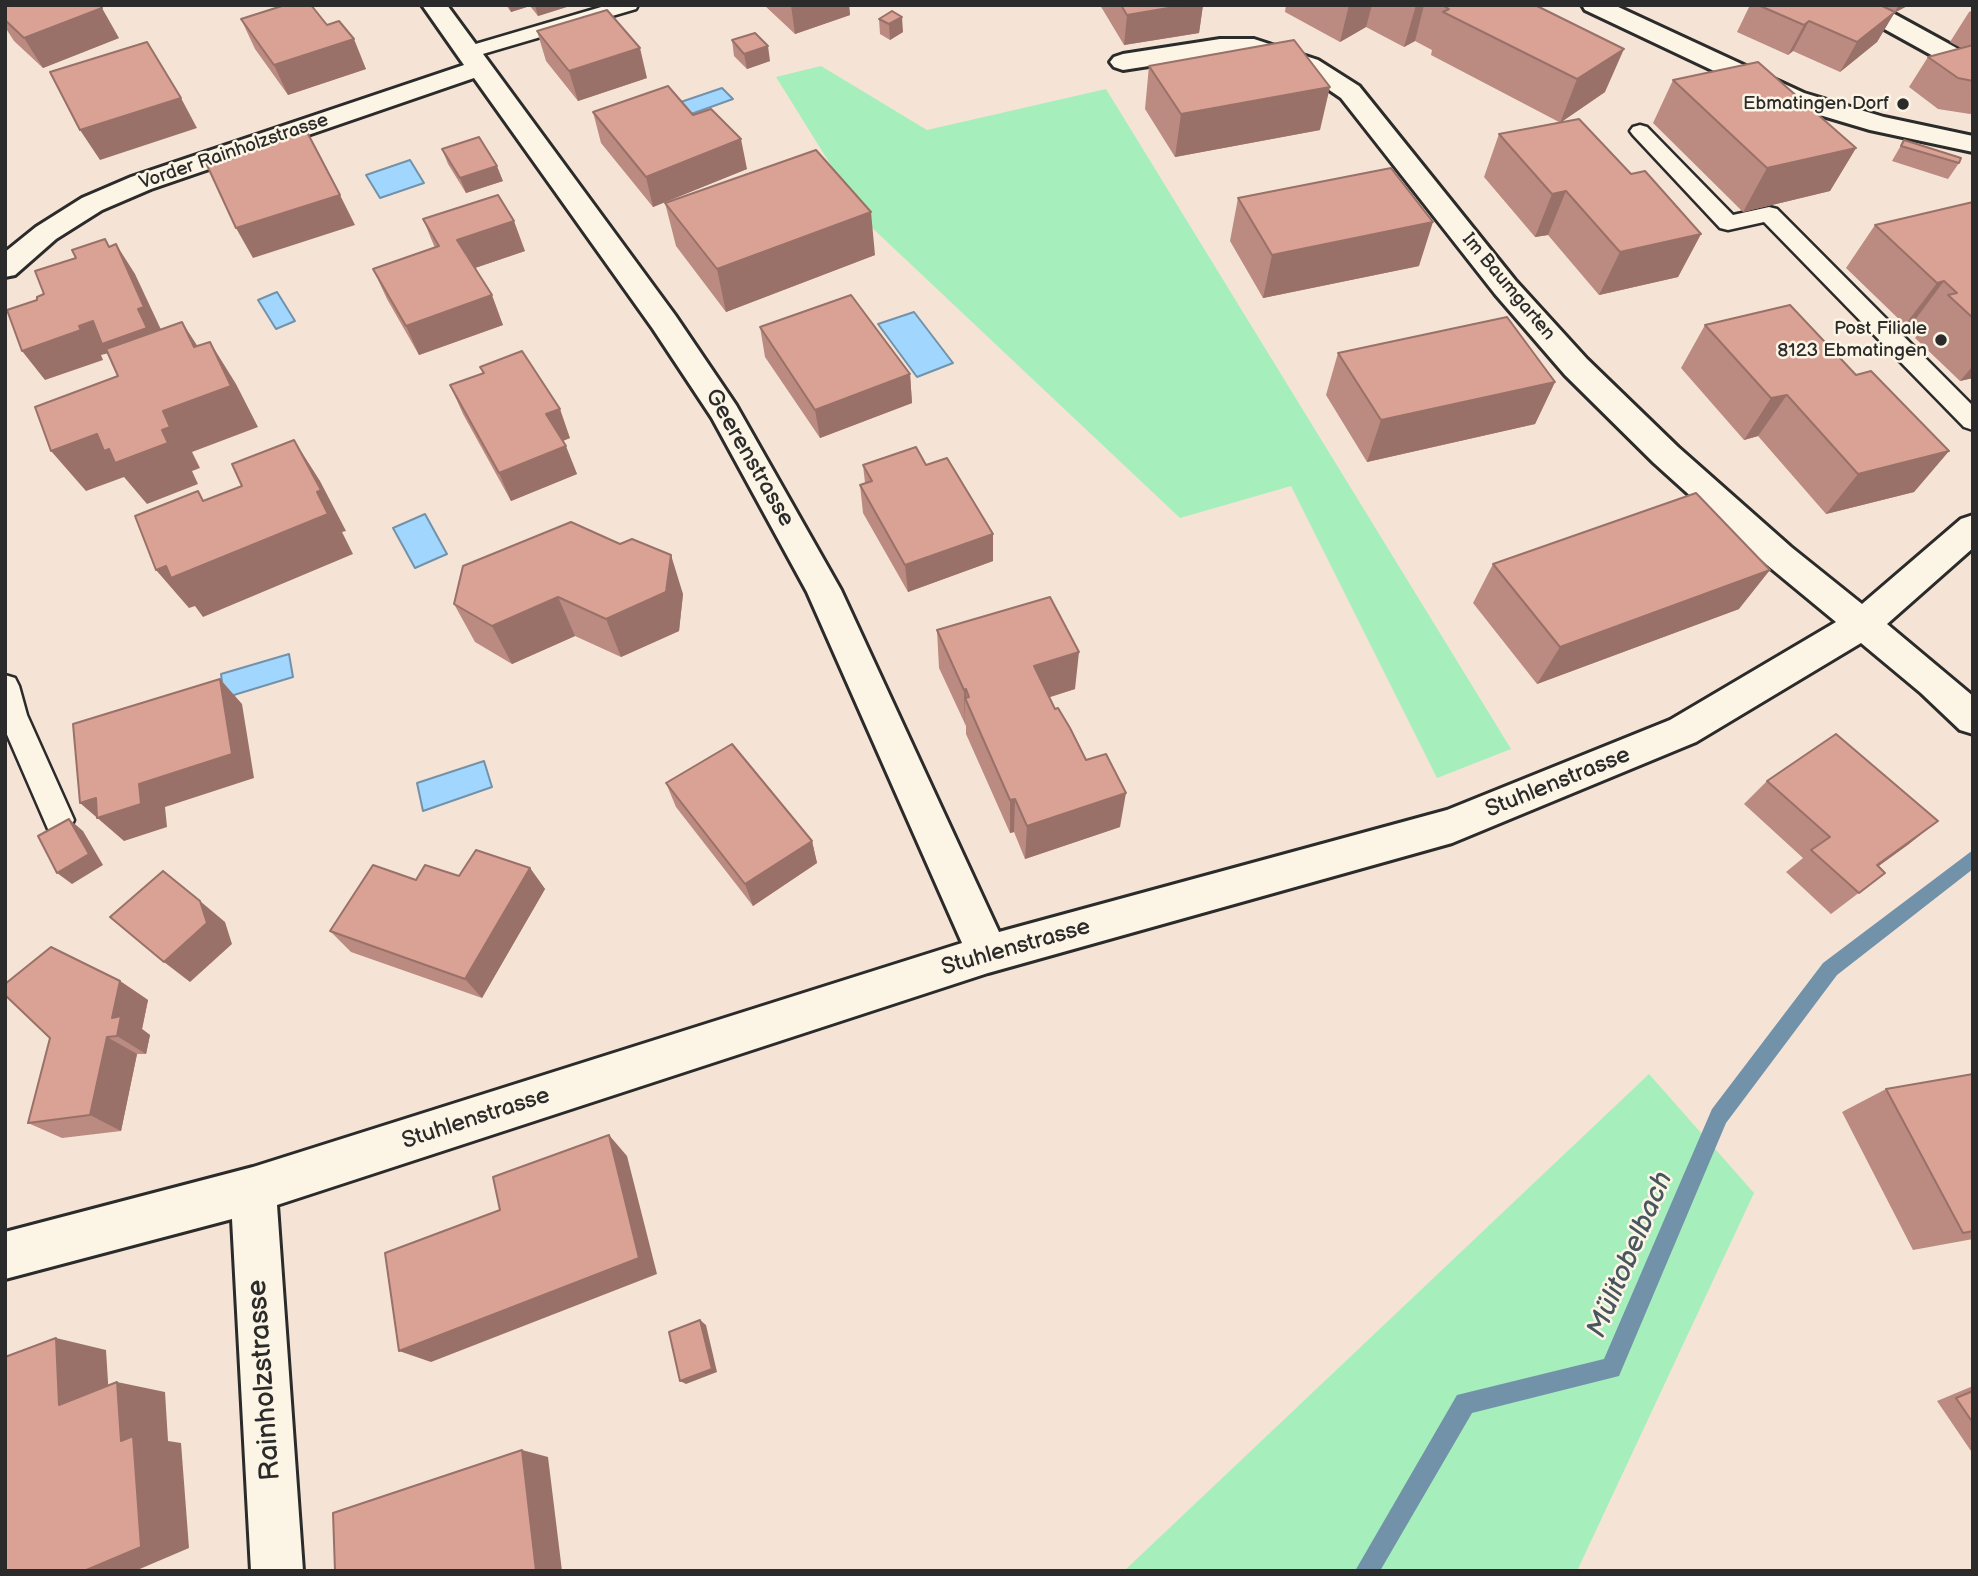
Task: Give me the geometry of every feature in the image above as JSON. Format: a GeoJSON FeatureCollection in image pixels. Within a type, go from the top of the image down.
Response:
{"type":"FeatureCollection","features":[{"type":"Feature","properties":{"kind":"street","name":"Geerenstrasse"},"geometry":{"type":"LineString","coordinates":[[434,5],[664,322],[725,413],[824,590],[988,954]]}},
{"type":"Feature","properties":{"kind":"street"},"geometry":{"type":"LineString","coordinates":[[1594,5],[1795,99],[1879,124],[1973,144]]}},
{"type":"Feature","properties":{"kind":"street"},"geometry":{"type":"LineString","coordinates":[[1859,5],[1973,68]]}},
{"type":"Feature","properties":{"kind":"street","name":"Im Baumgarten"},"geometry":{"type":"LineString","coordinates":[[1123,62],[1220,47],[1254,47],[1308,65],[1350,92],[1506,287],[1576,367],[1666,455],[1779,556],[1934,682],[1973,719]]}},
{"type":"Feature","properties":{"kind":"street","name":"Vorder Rainholzstrasse"},"geometry":{"type":"LineString","coordinates":[[5,268],[46,233],[92,204],[141,183],[474,60]]}},
{"type":"Feature","properties":{"kind":"street","name":"Stuhlenstrasse"},"geometry":{"type":"LineString","coordinates":[[5,1256],[253,1190],[988,954],[1452,826],[1683,732],[1863,624],[1973,528]]}},
{"type":"Feature","properties":{"kind":"street","name":"Rainholzstrasse"},"geometry":{"type":"LineString","coordinates":[[253,1190],[278,1571]]}},
{"type":"Feature","properties":{"kind":"lane"},"geometry":{"type":"LineString","coordinates":[[474,60],[629,5]]}},
{"type":"Feature","properties":{"kind":"lane"},"geometry":{"type":"LineString","coordinates":[[1640,131],[1728,223],[1769,214],[1973,421]]}},
{"type":"Feature","properties":{"kind":"lane"},"geometry":{"type":"LineString","coordinates":[[5,685],[13,715],[59,820]]}},
{"type":"Feature","properties":{"kind":"green space"},"geometry":{"type":"Polygon","coordinates":[[[821,66],[927,130],[1106,89],[1511,749],[1437,778],[1291,486],[1180,518],[867,223],[776,77],[821,66]]]}},
{"type":"Feature","properties":{"kind":"green space"},"geometry":{"type":"Polygon","coordinates":[[[1649,1074],[1754,1193],[1577,1571],[1124,1571],[1649,1074]]]}},
{"type":"Feature","properties":{"kind":"water"},"geometry":{"type":"Polygon","coordinates":[[[722,88],[733,99],[680,118],[669,106],[722,88]]]}},
{"type":"Feature","properties":{"kind":"water"},"geometry":{"type":"Polygon","coordinates":[[[410,160],[424,183],[380,198],[366,175],[410,160]]]}},
{"type":"Feature","properties":{"kind":"water"},"geometry":{"type":"Polygon","coordinates":[[[277,292],[295,321],[276,329],[258,300],[277,292]]]}},
{"type":"Feature","properties":{"kind":"water"},"geometry":{"type":"Polygon","coordinates":[[[914,312],[953,363],[917,377],[878,324],[914,312]]]}},
{"type":"Feature","properties":{"kind":"water"},"geometry":{"type":"Polygon","coordinates":[[[425,514],[447,554],[415,568],[393,528],[425,514]]]}},
{"type":"Feature","properties":{"kind":"water"},"geometry":{"type":"Polygon","coordinates":[[[289,654],[293,677],[224,698],[221,674],[289,654]]]}},
{"type":"Feature","properties":{"kind":"water"},"geometry":{"type":"Polygon","coordinates":[[[484,761],[492,787],[423,811],[417,783],[484,761]]]}},
{"type":"Feature","properties":{"kind":"building"},"geometry":{"type":"Polygon","coordinates":[[[99,5],[102,8],[24,38],[5,20],[5,6],[99,5]]]}},
{"type":"Feature","properties":{"kind":"building"},"geometry":{"type":"Polygon","coordinates":[[[285,5],[311,5],[327,25],[339,21],[354,39],[274,65],[241,19],[285,5]]]}},
{"type":"Feature","properties":{"kind":"building"},"geometry":{"type":"Polygon","coordinates":[[[1121,5],[1186,5],[1127,15],[1121,5]]]}},
{"type":"Feature","properties":{"kind":"building"},"geometry":{"type":"Polygon","coordinates":[[[1442,5],[1535,5],[1624,49],[1577,79],[1443,12],[1449,9],[1442,5]]]}},
{"type":"Feature","properties":{"kind":"building"},"geometry":{"type":"Polygon","coordinates":[[[1758,5],[1880,5],[1895,12],[1857,42],[1809,21],[1804,25],[1758,5]]]}},
{"type":"Feature","properties":{"kind":"building"},"geometry":{"type":"Polygon","coordinates":[[[607,10],[640,48],[569,71],[537,31],[607,10]]]}},
{"type":"Feature","properties":{"kind":"building"},"geometry":{"type":"Polygon","coordinates":[[[892,11],[902,17],[889,24],[879,19],[892,11]]]}},
{"type":"Feature","properties":{"kind":"building"},"geometry":{"type":"Polygon","coordinates":[[[755,33],[768,46],[744,54],[732,40],[755,33]]]}},
{"type":"Feature","properties":{"kind":"building"},"geometry":{"type":"Polygon","coordinates":[[[1294,40],[1330,87],[1181,114],[1149,66],[1294,40]]]}},
{"type":"Feature","properties":{"kind":"building"},"geometry":{"type":"Polygon","coordinates":[[[147,42],[181,98],[80,130],[50,72],[147,42]]]}},
{"type":"Feature","properties":{"kind":"building"},"geometry":{"type":"Polygon","coordinates":[[[1973,45],[1973,81],[1958,78],[1928,57],[1973,45]]]}},
{"type":"Feature","properties":{"kind":"building"},"geometry":{"type":"Polygon","coordinates":[[[1758,62],[1856,148],[1767,168],[1673,80],[1758,62]]]}},
{"type":"Feature","properties":{"kind":"building"},"geometry":{"type":"Polygon","coordinates":[[[668,86],[693,115],[711,109],[741,139],[646,177],[593,112],[668,86]]]}},
{"type":"Feature","properties":{"kind":"building"},"geometry":{"type":"Polygon","coordinates":[[[1579,119],[1631,174],[1645,171],[1701,234],[1620,252],[1566,191],[1552,194],[1499,134],[1579,119]]]}},
{"type":"Feature","properties":{"kind":"building"},"geometry":{"type":"Polygon","coordinates":[[[307,132],[340,195],[236,228],[206,163],[307,132]]]}},
{"type":"Feature","properties":{"kind":"building"},"geometry":{"type":"Polygon","coordinates":[[[479,137],[497,166],[460,178],[442,149],[479,137]]]}},
{"type":"Feature","properties":{"kind":"building"},"geometry":{"type":"Polygon","coordinates":[[[1904,140],[1961,158],[1959,163],[1901,146],[1904,140]]]}},
{"type":"Feature","properties":{"kind":"building"},"geometry":{"type":"Polygon","coordinates":[[[816,150],[871,212],[717,269],[665,203],[816,150]]]}},
{"type":"Feature","properties":{"kind":"building"},"geometry":{"type":"Polygon","coordinates":[[[1391,168],[1433,222],[1272,255],[1238,198],[1391,168]]]}},
{"type":"Feature","properties":{"kind":"building"},"geometry":{"type":"Polygon","coordinates":[[[498,195],[514,221],[457,240],[492,295],[406,326],[373,269],[439,246],[423,219],[498,195]]]}},
{"type":"Feature","properties":{"kind":"building"},"geometry":{"type":"Polygon","coordinates":[[[1973,202],[1973,318],[1948,295],[1957,293],[1944,281],[1937,283],[1875,225],[1973,202]]]}},
{"type":"Feature","properties":{"kind":"building"},"geometry":{"type":"Polygon","coordinates":[[[105,239],[109,247],[116,244],[144,307],[138,309],[147,328],[102,344],[93,321],[79,326],[81,330],[22,351],[7,310],[37,300],[37,297],[44,294],[35,271],[76,258],[72,250],[105,239]]]}},
{"type":"Feature","properties":{"kind":"building"},"geometry":{"type":"Polygon","coordinates":[[[851,295],[910,374],[815,410],[760,327],[851,295]]]}},
{"type":"Feature","properties":{"kind":"building"},"geometry":{"type":"Polygon","coordinates":[[[1790,305],[1856,375],[1871,371],[1949,451],[1858,474],[1787,395],[1771,398],[1705,325],[1790,305]]]}},
{"type":"Feature","properties":{"kind":"building"},"geometry":{"type":"Polygon","coordinates":[[[1507,317],[1555,382],[1381,420],[1338,353],[1507,317]]]}},
{"type":"Feature","properties":{"kind":"building"},"geometry":{"type":"Polygon","coordinates":[[[182,322],[194,347],[210,342],[231,386],[163,411],[170,427],[162,430],[168,443],[115,463],[109,449],[104,451],[97,434],[51,451],[35,407],[118,376],[106,349],[182,322]]]}},
{"type":"Feature","properties":{"kind":"building"},"geometry":{"type":"Polygon","coordinates":[[[522,351],[560,409],[546,414],[566,446],[499,473],[450,385],[484,373],[480,367],[522,351]]]}},
{"type":"Feature","properties":{"kind":"building"},"geometry":{"type":"Polygon","coordinates":[[[294,440],[321,490],[317,492],[328,514],[171,578],[166,566],[156,570],[135,516],[198,491],[203,501],[242,486],[232,464],[294,440]]]}},
{"type":"Feature","properties":{"kind":"building"},"geometry":{"type":"Polygon","coordinates":[[[916,447],[926,465],[947,458],[993,534],[905,565],[860,485],[872,481],[863,465],[916,447]]]}},
{"type":"Feature","properties":{"kind":"building"},"geometry":{"type":"Polygon","coordinates":[[[1696,493],[1770,570],[1560,647],[1493,564],[1696,493]]]}},
{"type":"Feature","properties":{"kind":"building"},"geometry":{"type":"Polygon","coordinates":[[[571,522],[620,544],[632,539],[671,555],[666,592],[606,619],[558,597],[492,626],[454,604],[463,566],[571,522]]]}},
{"type":"Feature","properties":{"kind":"building"},"geometry":{"type":"Polygon","coordinates":[[[1050,597],[1079,652],[1034,666],[1055,709],[1058,708],[1086,760],[1106,754],[1126,793],[1027,826],[1015,799],[1010,800],[965,698],[969,697],[966,689],[964,690],[937,630],[1050,597]]]}},
{"type":"Feature","properties":{"kind":"building"},"geometry":{"type":"Polygon","coordinates":[[[220,679],[232,754],[139,784],[141,804],[97,818],[96,798],[80,803],[73,724],[220,679]]]}},
{"type":"Feature","properties":{"kind":"building"},"geometry":{"type":"Polygon","coordinates":[[[1836,734],[1938,821],[1877,865],[1885,873],[1859,893],[1811,850],[1830,837],[1767,781],[1836,734]]]}},
{"type":"Feature","properties":{"kind":"building"},"geometry":{"type":"Polygon","coordinates":[[[732,744],[812,841],[745,884],[666,783],[732,744]]]}},
{"type":"Feature","properties":{"kind":"building"},"geometry":{"type":"Polygon","coordinates":[[[69,819],[89,854],[57,873],[38,836],[69,819]]]}},
{"type":"Feature","properties":{"kind":"building"},"geometry":{"type":"Polygon","coordinates":[[[476,850],[530,868],[465,979],[330,931],[373,865],[416,880],[425,865],[459,876],[476,850]]]}},
{"type":"Feature","properties":{"kind":"building"},"geometry":{"type":"Polygon","coordinates":[[[163,871],[200,901],[207,923],[164,962],[110,917],[163,871]]]}},
{"type":"Feature","properties":{"kind":"building"},"geometry":{"type":"Polygon","coordinates":[[[51,947],[120,981],[112,1018],[121,1016],[117,1036],[107,1037],[90,1115],[28,1123],[50,1038],[5,995],[5,984],[51,947]]]}},
{"type":"Feature","properties":{"kind":"building"},"geometry":{"type":"Polygon","coordinates":[[[1973,1074],[1973,1231],[1963,1233],[1886,1089],[1973,1074]]]}},
{"type":"Feature","properties":{"kind":"building"},"geometry":{"type":"Polygon","coordinates":[[[609,1135],[639,1258],[399,1351],[385,1253],[500,1210],[493,1177],[609,1135]]]}},
{"type":"Feature","properties":{"kind":"building"},"geometry":{"type":"Polygon","coordinates":[[[700,1320],[712,1369],[680,1381],[669,1332],[700,1320]]]}},
{"type":"Feature","properties":{"kind":"building"},"geometry":{"type":"Polygon","coordinates":[[[56,1338],[59,1405],[117,1382],[121,1441],[133,1436],[141,1547],[84,1571],[5,1571],[5,1357],[56,1338]]]}},
{"type":"Feature","properties":{"kind":"building"},"geometry":{"type":"Polygon","coordinates":[[[1973,1391],[1973,1423],[1956,1398],[1973,1391]]]}},
{"type":"Feature","properties":{"kind":"building"},"geometry":{"type":"Polygon","coordinates":[[[522,1450],[536,1571],[335,1571],[333,1513],[522,1450]]]}},
{"type":"Feature","properties":{"kind":"waterway","name":"Mülitobelbach"},"geometry":{"type":"LineString","coordinates":[[1367,1571],[1465,1403],[1611,1368],[1719,1116],[1830,969],[1973,858]]}},
{"type":"Feature","properties":{"kind":"place","name":"Ebmatingen Dorf"},"geometry":{"type":"Point","coordinates":[1903,104]}},
{"type":"Feature","properties":{"kind":"place","name":"Post Filiale 8123 Ebmatingen"},"geometry":{"type":"Point","coordinates":[1941,340]}}]}
